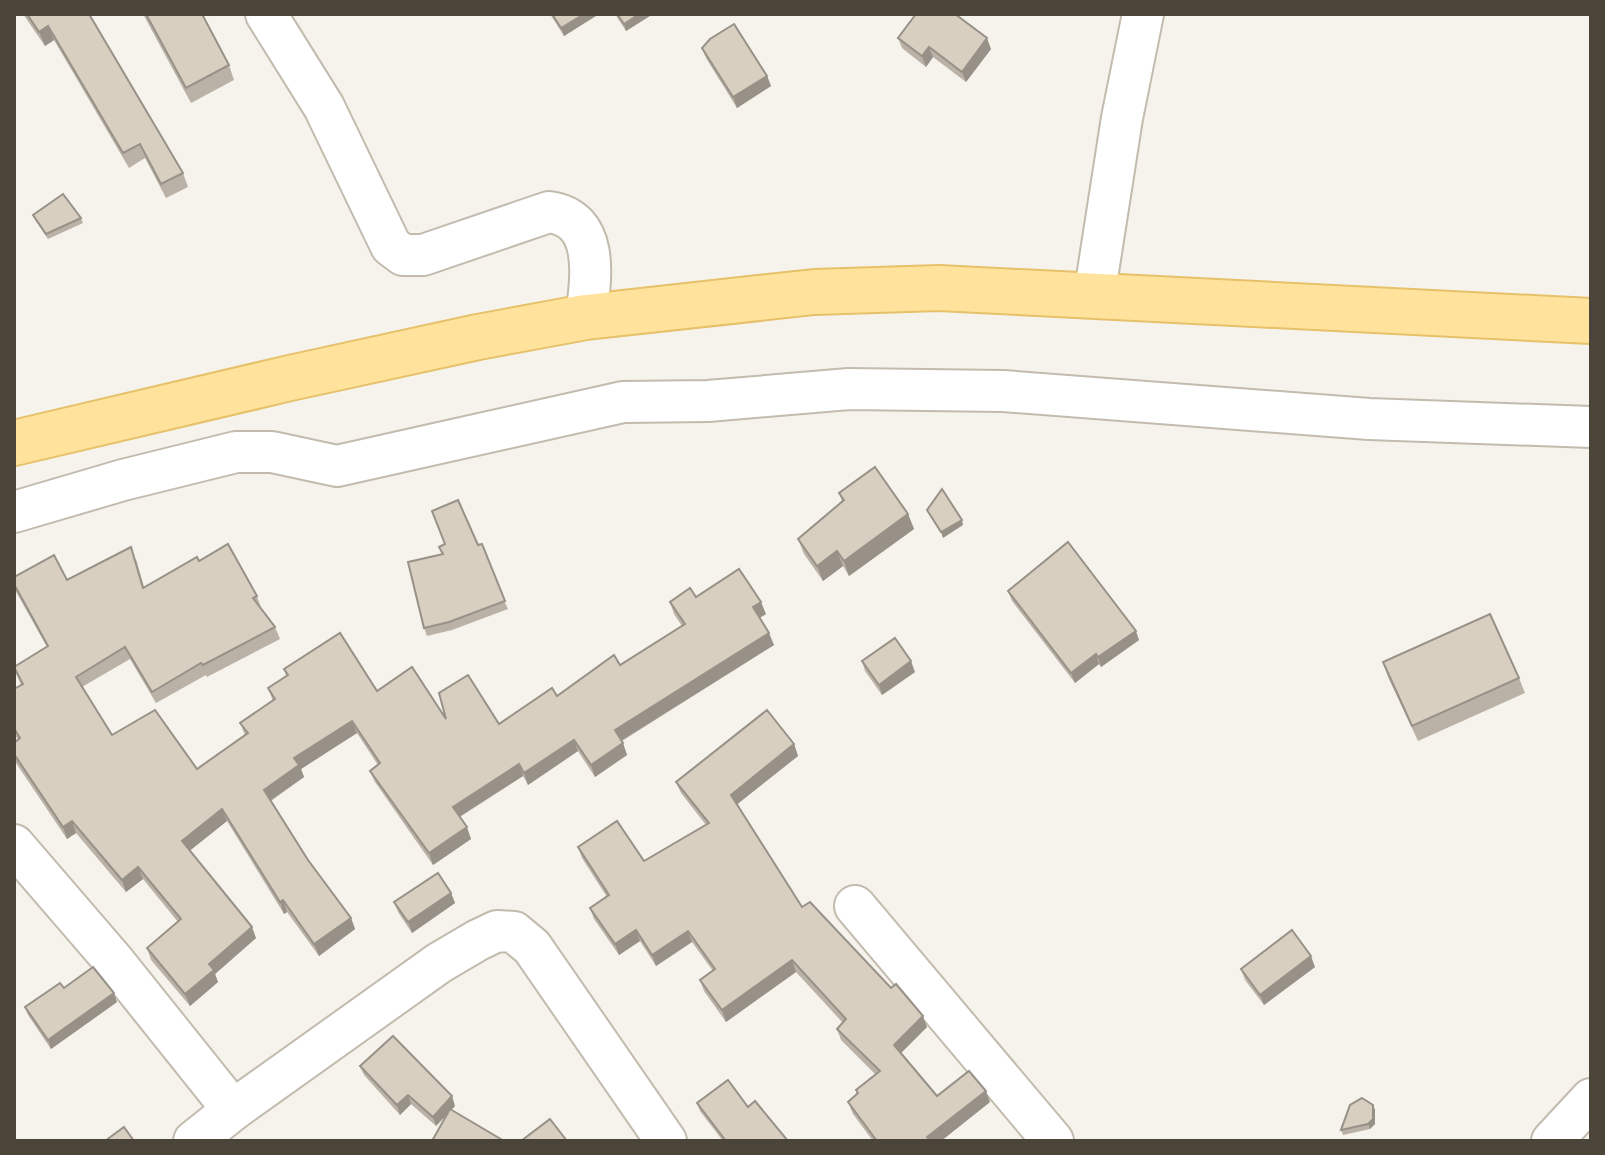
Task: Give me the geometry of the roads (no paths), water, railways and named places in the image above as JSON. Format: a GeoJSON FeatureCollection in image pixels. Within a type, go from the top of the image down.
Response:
{"type":"FeatureCollection","features":[{"type":"Feature","properties":{"kind":"main road"},"geometry":{"type":"LineString","coordinates":[[14,443],[290,378],[586,317],[814,292],[939,288],[1591,321]]}},
{"type":"Feature","properties":{"kind":"street"},"geometry":{"type":"LineString","coordinates":[[266,14],[324,107],[391,246],[403,255],[423,255],[549,212],[566,214],[590,247],[591,280],[586,317]]}},
{"type":"Feature","properties":{"kind":"street"},"geometry":{"type":"LineString","coordinates":[[1094,297],[1122,118],[1143,14]]}},
{"type":"Feature","properties":{"kind":"street"},"geometry":{"type":"LineString","coordinates":[[14,512],[123,480],[236,452],[272,452],[337,466],[623,402],[708,401],[849,389],[1003,391],[1369,419],[1591,427]]}},
{"type":"Feature","properties":{"kind":"street"},"geometry":{"type":"LineString","coordinates":[[14,845],[113,960],[233,1110]]}},
{"type":"Feature","properties":{"kind":"street"},"geometry":{"type":"LineString","coordinates":[[855,906],[1053,1141]]}},
{"type":"Feature","properties":{"kind":"street"},"geometry":{"type":"LineString","coordinates":[[194,1141],[439,963],[497,931],[514,932],[532,947],[666,1141]]}},
{"type":"Feature","properties":{"kind":"street"},"geometry":{"type":"LineString","coordinates":[[1552,1141],[1591,1099]]}}]}
